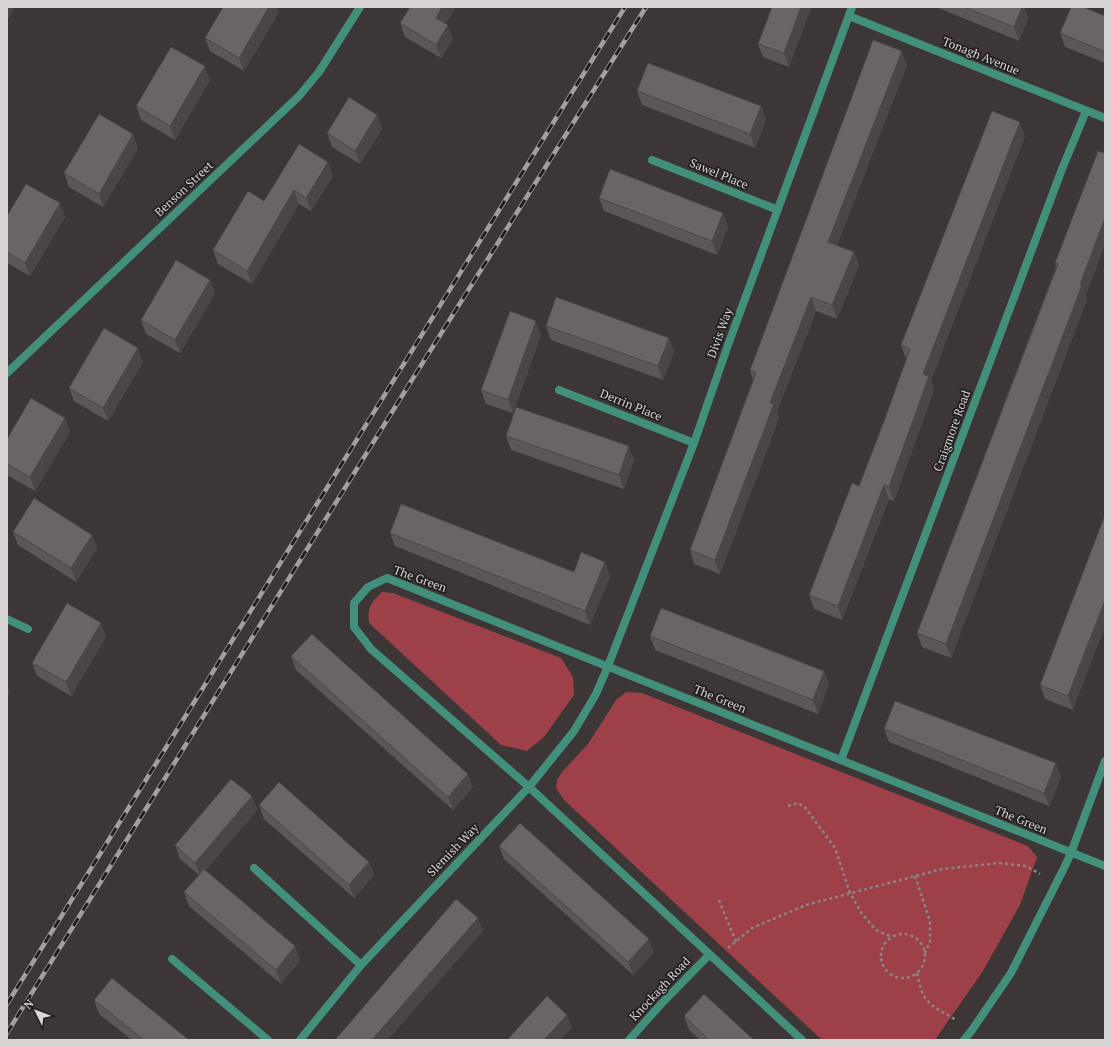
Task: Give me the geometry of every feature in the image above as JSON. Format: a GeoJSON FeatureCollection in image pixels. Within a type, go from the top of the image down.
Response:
{"type":"FeatureCollection","features":[{"type":"Feature","properties":{"kind":"street","name":"Benson Street"},"geometry":{"type":"LineString","coordinates":[[7,373],[299,96],[319,72],[360,7]]}},
{"type":"Feature","properties":{"kind":"street","name":"Divis Way"},"geometry":{"type":"LineString","coordinates":[[608,666],[694,443],[728,345],[852,7]]}},
{"type":"Feature","properties":{"kind":"street","name":"Tonagh Avenue"},"geometry":{"type":"LineString","coordinates":[[849,16],[1105,118]]}},
{"type":"Feature","properties":{"kind":"street","name":"Craigmore Road"},"geometry":{"type":"LineString","coordinates":[[841,760],[1059,176],[1086,110]]}},
{"type":"Feature","properties":{"kind":"street","name":"Sawel Place"},"geometry":{"type":"LineString","coordinates":[[652,160],[778,210]]}},
{"type":"Feature","properties":{"kind":"street","name":"Derrin Place"},"geometry":{"type":"LineString","coordinates":[[559,390],[694,443]]}},
{"type":"Feature","properties":{"kind":"street","name":"The Green"},"geometry":{"type":"LineString","coordinates":[[802,1040],[529,787],[371,649],[354,627],[354,603],[368,587],[387,578],[1105,866]]}},
{"type":"Feature","properties":{"kind":"street"},"geometry":{"type":"LineString","coordinates":[[7,619],[28,629]]}},
{"type":"Feature","properties":{"kind":"street","name":"Slemish Way"},"geometry":{"type":"LineString","coordinates":[[300,1040],[361,965],[529,787],[574,731],[596,694],[608,666]]}},
{"type":"Feature","properties":{"kind":"street"},"geometry":{"type":"LineString","coordinates":[[964,1040],[1011,973],[1071,853],[1105,760]]}},
{"type":"Feature","properties":{"kind":"street"},"geometry":{"type":"LineString","coordinates":[[254,868],[361,965]]}},
{"type":"Feature","properties":{"kind":"street","name":"Knockagh Road"},"geometry":{"type":"LineString","coordinates":[[629,1040],[662,1003],[709,955]]}},
{"type":"Feature","properties":{"kind":"street"},"geometry":{"type":"LineString","coordinates":[[172,959],[268,1040]]}},
{"type":"Feature","properties":{"kind":"path"},"geometry":{"type":"LineString","coordinates":[[788,806],[797,802],[804,806],[835,848],[850,893],[862,914],[876,930],[892,937]]}},
{"type":"Feature","properties":{"kind":"path"},"geometry":{"type":"LineString","coordinates":[[709,955],[728,948],[752,928],[806,904],[942,869],[999,863],[1026,866],[1056,883]]}},
{"type":"Feature","properties":{"kind":"path"},"geometry":{"type":"LineString","coordinates":[[915,876],[930,921],[930,942],[924,953]]}},
{"type":"Feature","properties":{"kind":"path"},"geometry":{"type":"LineString","coordinates":[[719,900],[736,942]]}},
{"type":"Feature","properties":{"kind":"path"},"geometry":{"type":"LineString","coordinates":[[899,934],[913,936],[922,946],[924,960],[922,967],[917,973],[904,978],[896,977],[890,974],[885,968],[882,962],[882,948],[886,941],[892,937],[899,934]]}},
{"type":"Feature","properties":{"kind":"path"},"geometry":{"type":"LineString","coordinates":[[917,973],[921,990],[928,1002],[972,1030]]}},
{"type":"Feature","properties":{"kind":"shaded area"},"geometry":{"type":"Polygon","coordinates":[[[382,592],[393,593],[561,658],[573,677],[574,695],[544,737],[527,751],[501,745],[369,623],[369,609],[375,599],[382,592]]]}},
{"type":"Feature","properties":{"kind":"shaded area"},"geometry":{"type":"Polygon","coordinates":[[[626,692],[642,693],[1028,846],[1037,857],[1020,905],[983,971],[935,1040],[822,1040],[564,800],[556,788],[557,780],[562,772],[588,744],[616,700],[626,692]]]}},
{"type":"Feature","properties":{"kind":"building"},"geometry":{"type":"Polygon","coordinates":[[[223,7],[269,7],[239,58],[205,38],[223,7]]]}},
{"type":"Feature","properties":{"kind":"building"},"geometry":{"type":"Polygon","coordinates":[[[410,7],[442,7],[436,18],[448,25],[436,45],[400,23],[410,7]]]}},
{"type":"Feature","properties":{"kind":"building"},"geometry":{"type":"Polygon","coordinates":[[[772,7],[801,7],[784,53],[758,44],[772,7]]]}},
{"type":"Feature","properties":{"kind":"building"},"geometry":{"type":"Polygon","coordinates":[[[964,7],[1022,7],[1014,27],[964,7]]]}},
{"type":"Feature","properties":{"kind":"building"},"geometry":{"type":"Polygon","coordinates":[[[1071,7],[1083,7],[1105,16],[1105,52],[1060,33],[1071,7]]]}},
{"type":"Feature","properties":{"kind":"building"},"geometry":{"type":"Polygon","coordinates":[[[873,40],[902,51],[828,242],[854,252],[832,305],[811,297],[770,403],[774,404],[715,560],[690,550],[756,373],[750,370],[873,40]]]}},
{"type":"Feature","properties":{"kind":"building"},"geometry":{"type":"Polygon","coordinates":[[[171,47],[205,66],[170,126],[136,106],[171,47]]]}},
{"type":"Feature","properties":{"kind":"building"},"geometry":{"type":"Polygon","coordinates":[[[648,63],[761,106],[750,134],[637,91],[648,63]]]}},
{"type":"Feature","properties":{"kind":"building"},"geometry":{"type":"Polygon","coordinates":[[[349,97],[377,115],[355,151],[327,133],[349,97]]]}},
{"type":"Feature","properties":{"kind":"building"},"geometry":{"type":"Polygon","coordinates":[[[992,111],[1020,122],[923,374],[929,376],[889,487],[884,485],[838,606],[809,595],[852,483],[859,486],[883,424],[910,349],[901,345],[992,111]]]}},
{"type":"Feature","properties":{"kind":"building"},"geometry":{"type":"Polygon","coordinates":[[[99,114],[133,134],[99,194],[64,173],[99,114]]]}},
{"type":"Feature","properties":{"kind":"building"},"geometry":{"type":"Polygon","coordinates":[[[299,144],[328,162],[306,198],[294,190],[247,271],[213,250],[248,191],[264,201],[299,144]]]}},
{"type":"Feature","properties":{"kind":"building"},"geometry":{"type":"Polygon","coordinates":[[[1098,151],[1105,153],[1105,218],[1080,284],[1082,285],[946,644],[917,633],[1058,264],[1055,263],[1098,151]]]}},
{"type":"Feature","properties":{"kind":"building"},"geometry":{"type":"Polygon","coordinates":[[[610,169],[723,213],[712,241],[599,198],[610,169]]]}},
{"type":"Feature","properties":{"kind":"building"},"geometry":{"type":"Polygon","coordinates":[[[26,184],[60,203],[25,263],[7,252],[7,216],[26,184]]]}},
{"type":"Feature","properties":{"kind":"building"},"geometry":{"type":"Polygon","coordinates":[[[176,260],[210,280],[175,340],[141,320],[176,260]]]}},
{"type":"Feature","properties":{"kind":"building"},"geometry":{"type":"Polygon","coordinates":[[[556,297],[669,338],[658,366],[546,326],[556,297]]]}},
{"type":"Feature","properties":{"kind":"building"},"geometry":{"type":"Polygon","coordinates":[[[510,311],[536,321],[508,400],[481,390],[510,311]]]}},
{"type":"Feature","properties":{"kind":"building"},"geometry":{"type":"Polygon","coordinates":[[[104,328],[138,348],[103,408],[69,388],[104,328]]]}},
{"type":"Feature","properties":{"kind":"building"},"geometry":{"type":"Polygon","coordinates":[[[31,398],[65,418],[30,477],[7,464],[7,439],[31,398]]]}},
{"type":"Feature","properties":{"kind":"building"},"geometry":{"type":"Polygon","coordinates":[[[516,407],[629,446],[619,475],[506,436],[516,407]]]}},
{"type":"Feature","properties":{"kind":"building"},"geometry":{"type":"Polygon","coordinates":[[[34,498],[92,535],[71,568],[13,532],[34,498]]]}},
{"type":"Feature","properties":{"kind":"building"},"geometry":{"type":"Polygon","coordinates":[[[401,504],[574,572],[581,552],[605,562],[585,611],[390,533],[401,504]]]}},
{"type":"Feature","properties":{"kind":"building"},"geometry":{"type":"Polygon","coordinates":[[[1105,515],[1105,600],[1068,696],[1040,685],[1105,515]]]}},
{"type":"Feature","properties":{"kind":"building"},"geometry":{"type":"Polygon","coordinates":[[[67,603],[101,623],[66,682],[32,663],[67,603]]]}},
{"type":"Feature","properties":{"kind":"building"},"geometry":{"type":"Polygon","coordinates":[[[661,608],[824,671],[813,700],[650,636],[661,608]]]}},
{"type":"Feature","properties":{"kind":"building"},"geometry":{"type":"Polygon","coordinates":[[[312,634],[468,774],[448,797],[291,656],[312,634]]]}},
{"type":"Feature","properties":{"kind":"building"},"geometry":{"type":"Polygon","coordinates":[[[895,701],[1056,763],[1044,793],[884,729],[895,701]]]}},
{"type":"Feature","properties":{"kind":"building"},"geometry":{"type":"Polygon","coordinates":[[[231,779],[252,796],[195,863],[175,845],[231,779]]]}},
{"type":"Feature","properties":{"kind":"building"},"geometry":{"type":"Polygon","coordinates":[[[279,782],[369,862],[349,885],[259,805],[279,782]]]}},
{"type":"Feature","properties":{"kind":"building"},"geometry":{"type":"Polygon","coordinates":[[[520,823],[649,939],[628,962],[499,846],[520,823]]]}},
{"type":"Feature","properties":{"kind":"building"},"geometry":{"type":"Polygon","coordinates":[[[204,869],[295,946],[276,970],[184,892],[204,869]]]}},
{"type":"Feature","properties":{"kind":"building"},"geometry":{"type":"Polygon","coordinates":[[[456,899],[478,918],[372,1040],[335,1040],[456,899]]]}},
{"type":"Feature","properties":{"kind":"building"},"geometry":{"type":"Polygon","coordinates":[[[112,978],[189,1040],[144,1040],[94,1000],[112,978]]]}},
{"type":"Feature","properties":{"kind":"building"},"geometry":{"type":"Polygon","coordinates":[[[704,994],[754,1040],[709,1040],[684,1016],[704,994]]]}},
{"type":"Feature","properties":{"kind":"building"},"geometry":{"type":"Polygon","coordinates":[[[547,996],[567,1015],[544,1040],[507,1040],[547,996]]]}},
{"type":"Feature","properties":{"kind":"railway"},"geometry":{"type":"LineString","coordinates":[[7,1004],[625,7]]}},
{"type":"Feature","properties":{"kind":"railway"},"geometry":{"type":"LineString","coordinates":[[7,1033],[415,375],[646,7]]}}]}
